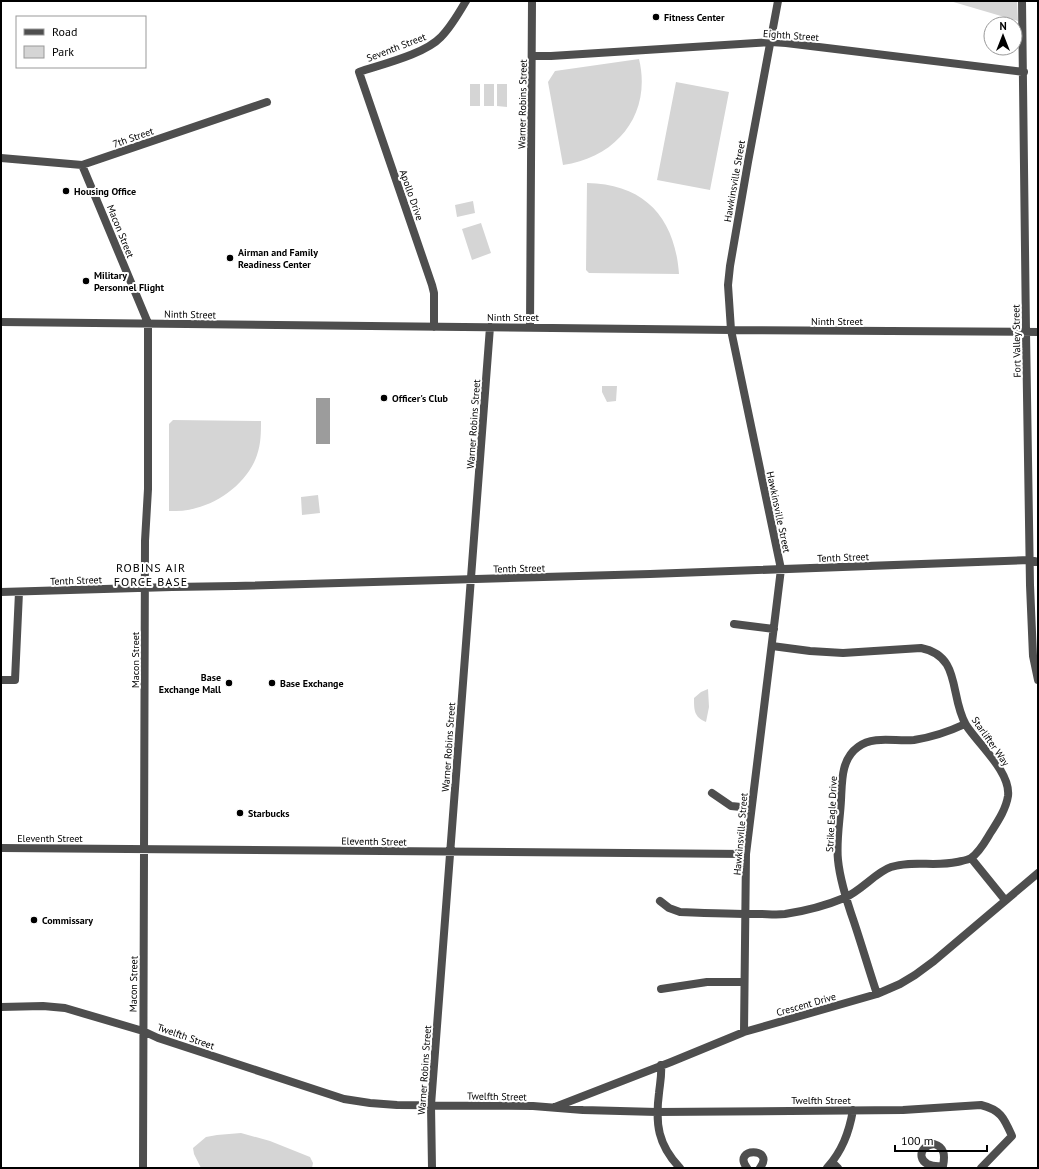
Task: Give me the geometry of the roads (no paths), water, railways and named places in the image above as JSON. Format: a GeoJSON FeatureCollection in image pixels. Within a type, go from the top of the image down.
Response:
{"type":"FeatureCollection","features":[{"type":"Feature","properties":{"kind":"street","name":"Seventh Street"},"geometry":{"type":"LineString","coordinates":[[359,72],[422,50],[434,44],[443,36],[466,1]]}},
{"type":"Feature","properties":{"kind":"street","name":"Warner Robins Street"},"geometry":{"type":"LineString","coordinates":[[530,327],[532,1]]}},
{"type":"Feature","properties":{"kind":"street","name":"Hawkinsville Street"},"geometry":{"type":"LineString","coordinates":[[744,1032],[746,854],[781,569],[731,330],[728,290],[730,266],[749,155],[778,1]]}},
{"type":"Feature","properties":{"kind":"street","name":"Fort Valley Street"},"geometry":{"type":"LineString","coordinates":[[1022,1],[1026,332],[1034,561],[1033,647],[1038,680]]}},
{"type":"Feature","properties":{"kind":"street","name":"Eighth Street"},"geometry":{"type":"LineString","coordinates":[[532,56],[771,42],[1024,72]]}},
{"type":"Feature","properties":{"kind":"street","name":"Apollo Drive"},"geometry":{"type":"LineString","coordinates":[[359,72],[432,285],[434,294],[434,327]]}},
{"type":"Feature","properties":{"kind":"street","name":"7th Street"},"geometry":{"type":"LineString","coordinates":[[1,158],[82,165],[267,102]]}},
{"type":"Feature","properties":{"kind":"street","name":"Macon Street"},"geometry":{"type":"LineString","coordinates":[[82,165],[148,323],[148,489],[145,541],[143,1168]]}},
{"type":"Feature","properties":{"kind":"street","name":"Ninth Street"},"geometry":{"type":"LineString","coordinates":[[1,322],[1026,332]]}},
{"type":"Feature","properties":{"kind":"street","name":"Warner Robins Street"},"geometry":{"type":"LineString","coordinates":[[432,1168],[431,1105],[490,327]]}},
{"type":"Feature","properties":{"kind":"street"},"geometry":{"type":"LineString","coordinates":[[1026,332],[1038,332]]}},
{"type":"Feature","properties":{"kind":"street","name":"Tenth Street"},"geometry":{"type":"LineString","coordinates":[[1,592],[650,574],[1034,561]]}},
{"type":"Feature","properties":{"kind":"street"},"geometry":{"type":"LineString","coordinates":[[1,680],[15,680],[19,592]]}},
{"type":"Feature","properties":{"kind":"street"},"geometry":{"type":"LineString","coordinates":[[734,624],[774,629]]}},
{"type":"Feature","properties":{"kind":"street","name":"Starlifter Way"},"geometry":{"type":"LineString","coordinates":[[772,646],[842,653],[921,648],[931,650],[944,658],[950,668],[958,706],[966,724],[1002,772],[1007,782],[1008,796],[1003,812],[988,837],[971,858]]}},
{"type":"Feature","properties":{"kind":"street","name":"Strike Eagle Drive"},"geometry":{"type":"LineString","coordinates":[[877,994],[846,897],[839,869],[838,848],[843,773],[847,760],[851,753],[866,743],[884,740],[913,740],[931,737],[948,732],[966,724]]}},
{"type":"Feature","properties":{"kind":"street"},"geometry":{"type":"LineString","coordinates":[[712,793],[731,806],[752,808]]}},
{"type":"Feature","properties":{"kind":"street","name":"Eleventh Street"},"geometry":{"type":"LineString","coordinates":[[1,848],[746,854]]}},
{"type":"Feature","properties":{"kind":"street"},"geometry":{"type":"LineString","coordinates":[[660,901],[668,908],[680,912],[784,914],[830,904],[846,897],[857,892],[887,868],[898,865],[944,864],[971,858],[1005,900]]}},
{"type":"Feature","properties":{"kind":"street","name":"Crescent Drive"},"geometry":{"type":"LineString","coordinates":[[552,1108],[662,1066],[744,1032],[877,994],[900,984],[915,975],[1038,873]]}},
{"type":"Feature","properties":{"kind":"street"},"geometry":{"type":"LineString","coordinates":[[661,989],[707,982],[744,982]]}},
{"type":"Feature","properties":{"kind":"street","name":"Twelfth Street"},"geometry":{"type":"LineString","coordinates":[[1,1007],[43,1006],[65,1008],[143,1031],[158,1038],[344,1099],[370,1103],[533,1106],[657,1112],[903,1110],[981,1106],[992,1108],[1000,1113],[1004,1118],[1012,1136],[981,1168]]}},
{"type":"Feature","properties":{"kind":"street"},"geometry":{"type":"LineString","coordinates":[[662,1066],[657,1112],[658,1128],[676,1167]]}},
{"type":"Feature","properties":{"kind":"street"},"geometry":{"type":"LineString","coordinates":[[832,1166],[847,1137],[853,1110]]}},
{"type":"Feature","properties":{"kind":"street"},"geometry":{"type":"LineString","coordinates":[[747,1168],[744,1163],[745,1156],[754,1151],[759,1153],[763,1158],[763,1164],[760,1168]]}},
{"type":"Feature","properties":{"kind":"place","name":"Fitness Center"},"geometry":{"type":"Point","coordinates":[656,17]}},
{"type":"Feature","properties":{"kind":"place","name":"Housing Office"},"geometry":{"type":"Point","coordinates":[66,191]}},
{"type":"Feature","properties":{"kind":"place","name":"Airman and Family Readiness Center"},"geometry":{"type":"Point","coordinates":[230,258]}},
{"type":"Feature","properties":{"kind":"place","name":"Military Personnel Flight"},"geometry":{"type":"Point","coordinates":[86,281]}},
{"type":"Feature","properties":{"kind":"place","name":"Officer's Club"},"geometry":{"type":"Point","coordinates":[384,398]}},
{"type":"Feature","properties":{"kind":"place","name":"Base Exchange Mall"},"geometry":{"type":"Point","coordinates":[229,683]}},
{"type":"Feature","properties":{"kind":"place","name":"Base Exchange"},"geometry":{"type":"Point","coordinates":[272,683]}},
{"type":"Feature","properties":{"kind":"place","name":"Starbucks"},"geometry":{"type":"Point","coordinates":[240,813]}},
{"type":"Feature","properties":{"kind":"place","name":"Commissary"},"geometry":{"type":"Point","coordinates":[34,920]}},
{"type":"Feature","properties":{"kind":"district","name":"ROBINS AIR FORCE BASE"},"geometry":{"type":"Point","coordinates":[151,575]}}]}
